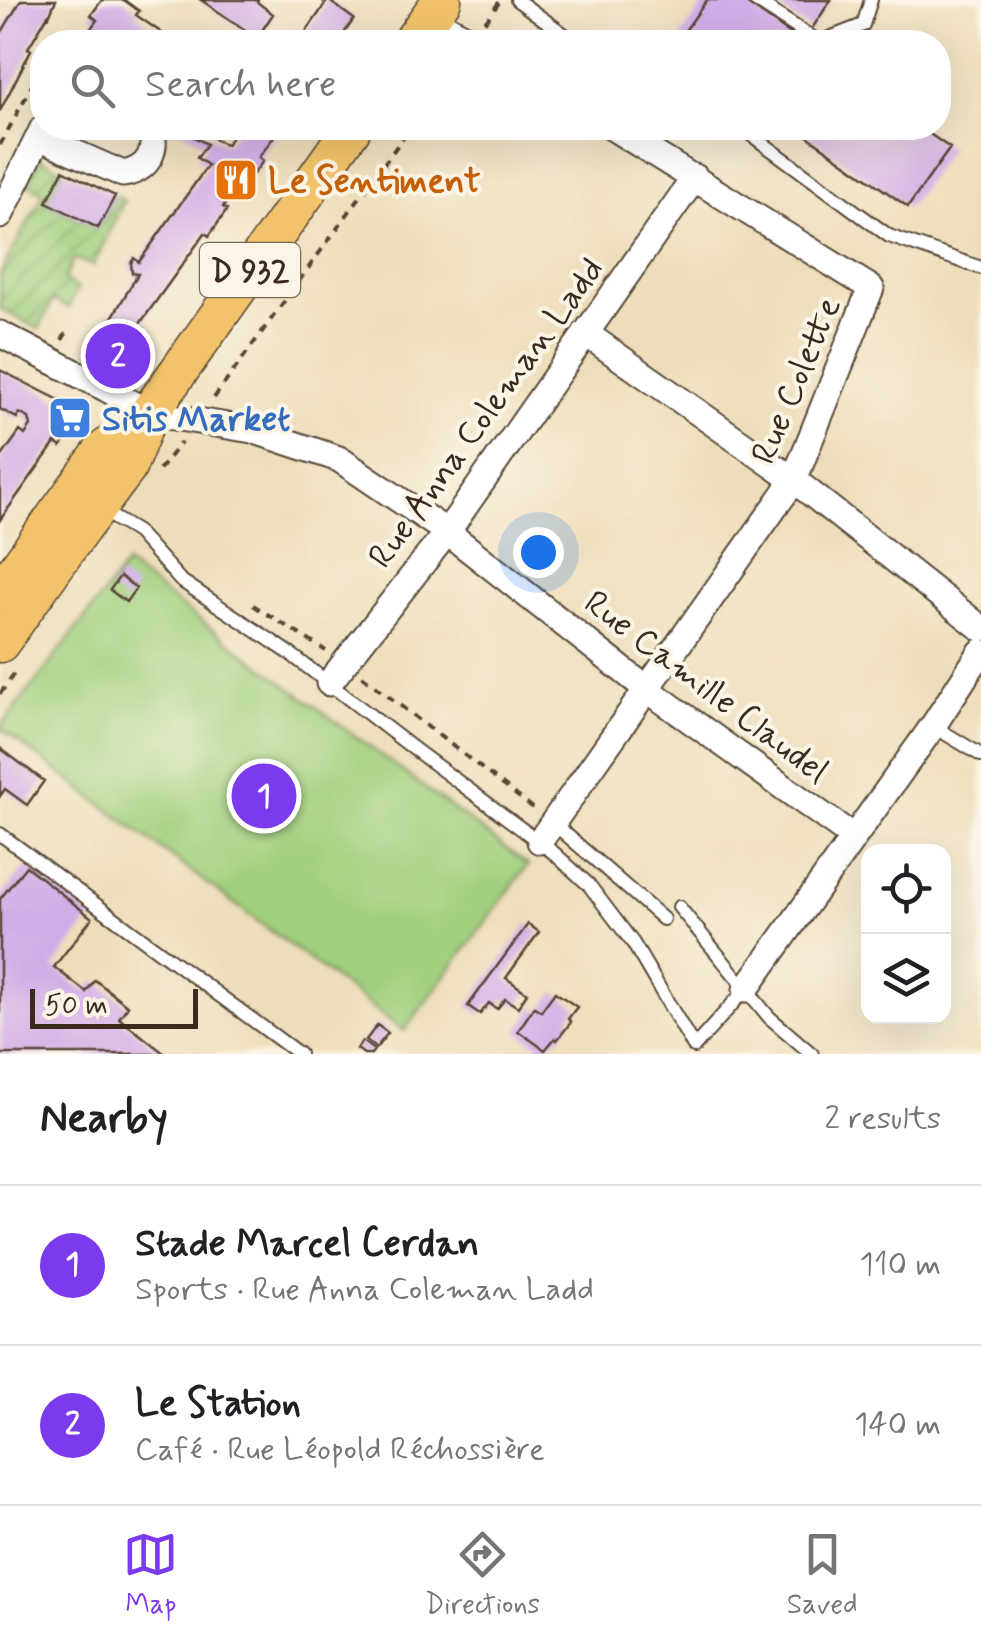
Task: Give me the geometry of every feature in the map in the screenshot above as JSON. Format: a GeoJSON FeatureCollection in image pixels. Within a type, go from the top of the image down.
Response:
{"type":"FeatureCollection","features":[{"type":"Feature","properties":{"kind":"main road","name":"D 932"},"geometry":{"type":"LineString","coordinates":[[0,643],[127,468],[149,413],[343,140]]}},
{"type":"Feature","properties":{"kind":"main road","name":"D 932"},"geometry":{"type":"LineString","coordinates":[[0,593],[103,451],[149,413]]}},
{"type":"Feature","properties":{"kind":"street"},"geometry":{"type":"LineString","coordinates":[[0,216],[37,140]]}},
{"type":"Feature","properties":{"kind":"street"},"geometry":{"type":"LineString","coordinates":[[57,140],[124,174],[138,172],[150,159],[155,140]]}},
{"type":"Feature","properties":{"kind":"street"},"geometry":{"type":"LineString","coordinates":[[632,140],[694,178]]}},
{"type":"Feature","properties":{"kind":"street","name":"Rue Colette"},"geometry":{"type":"LineString","coordinates":[[546,832],[794,480],[871,288],[694,178]]}},
{"type":"Feature","properties":{"kind":"street","name":"Rue Anna Coleman Ladd"},"geometry":{"type":"LineString","coordinates":[[329,684],[446,532],[694,178]]}},
{"type":"Feature","properties":{"kind":"street"},"geometry":{"type":"LineString","coordinates":[[586,333],[794,480],[981,628]]}},
{"type":"Feature","properties":{"kind":"street"},"geometry":{"type":"LineString","coordinates":[[0,334],[149,413]]}},
{"type":"Feature","properties":{"kind":"street","name":"Rue Camille Claudel"},"geometry":{"type":"LineString","coordinates":[[149,413],[252,430],[339,459],[446,532],[648,690],[852,837]]}},
{"type":"Feature","properties":{"kind":"street"},"geometry":{"type":"LineString","coordinates":[[746,989],[981,652]]}},
{"type":"Feature","properties":{"kind":"lane"},"geometry":{"type":"LineString","coordinates":[[517,0],[558,30]]}},
{"type":"Feature","properties":{"kind":"lane"},"geometry":{"type":"LineString","coordinates":[[754,0],[800,30]]}},
{"type":"Feature","properties":{"kind":"lane"},"geometry":{"type":"LineString","coordinates":[[852,30],[863,26],[871,0]]}},
{"type":"Feature","properties":{"kind":"lane"},"geometry":{"type":"LineString","coordinates":[[758,140],[889,236],[981,268]]}},
{"type":"Feature","properties":{"kind":"lane"},"geometry":{"type":"LineString","coordinates":[[97,508],[138,532],[180,580],[546,832],[663,919]]}},
{"type":"Feature","properties":{"kind":"lane"},"geometry":{"type":"LineString","coordinates":[[933,726],[981,755]]}},
{"type":"Feature","properties":{"kind":"lane"},"geometry":{"type":"LineString","coordinates":[[546,832],[633,942],[695,1051],[746,989]]}},
{"type":"Feature","properties":{"kind":"lane"},"geometry":{"type":"LineString","coordinates":[[0,834],[299,1054]]}},
{"type":"Feature","properties":{"kind":"lane"},"geometry":{"type":"LineString","coordinates":[[679,907],[769,1017],[812,1054]]}},
{"type":"Feature","properties":{"kind":"path"},"geometry":{"type":"LineString","coordinates":[[0,146],[30,89]]}},
{"type":"Feature","properties":{"kind":"green space"},"geometry":{"type":"Polygon","coordinates":[[[41,158],[63,170],[48,203],[98,228],[115,196],[124,201],[93,266],[74,258],[64,280],[78,289],[68,308],[53,300],[39,329],[0,309],[0,274],[44,193],[28,184],[41,158]]]}},
{"type":"Feature","properties":{"kind":"green space"},"geometry":{"type":"Polygon","coordinates":[[[126,565],[528,865],[404,1031],[0,728],[126,565]]]}},
{"type":"Feature","properties":{"kind":"building"},"geometry":{"type":"Polygon","coordinates":[[[21,0],[56,0],[39,30],[30,30],[30,52],[0,111],[0,35],[21,0]]]}},
{"type":"Feature","properties":{"kind":"building"},"geometry":{"type":"Polygon","coordinates":[[[102,0],[124,0],[139,11],[136,15],[158,30],[90,30],[97,20],[91,15],[102,0]]]}},
{"type":"Feature","properties":{"kind":"building"},"geometry":{"type":"Polygon","coordinates":[[[201,0],[258,0],[273,14],[262,30],[245,30],[201,0]]]}},
{"type":"Feature","properties":{"kind":"building"},"geometry":{"type":"Polygon","coordinates":[[[321,0],[328,0],[354,19],[346,30],[307,30],[326,3],[321,0]]]}},
{"type":"Feature","properties":{"kind":"building"},"geometry":{"type":"Polygon","coordinates":[[[707,0],[742,0],[785,30],[686,30],[707,0]]]}},
{"type":"Feature","properties":{"kind":"building"},"geometry":{"type":"Polygon","coordinates":[[[767,0],[831,0],[811,30],[767,0]]]}},
{"type":"Feature","properties":{"kind":"building"},"geometry":{"type":"Polygon","coordinates":[[[200,140],[217,140],[226,145],[230,140],[271,140],[259,157],[263,161],[253,174],[248,172],[223,207],[227,210],[209,236],[205,233],[139,325],[144,328],[120,360],[107,364],[90,355],[138,274],[132,273],[131,263],[134,258],[139,262],[208,165],[197,158],[207,144],[200,140]]]}},
{"type":"Feature","properties":{"kind":"building"},"geometry":{"type":"Polygon","coordinates":[[[813,140],[938,140],[950,148],[908,207],[813,140]]]}},
{"type":"Feature","properties":{"kind":"building"},"geometry":{"type":"Polygon","coordinates":[[[63,170],[115,196],[98,228],[47,202],[63,170]]]}},
{"type":"Feature","properties":{"kind":"building"},"geometry":{"type":"Polygon","coordinates":[[[0,370],[75,408],[78,422],[61,447],[55,443],[0,520],[0,459],[20,431],[25,435],[31,426],[29,418],[19,413],[17,418],[0,409],[0,370]]]}},
{"type":"Feature","properties":{"kind":"building"},"geometry":{"type":"Polygon","coordinates":[[[120,576],[136,588],[126,602],[110,590],[120,576]]]}},
{"type":"Feature","properties":{"kind":"building"},"geometry":{"type":"Polygon","coordinates":[[[0,748],[44,781],[27,805],[5,789],[0,796],[0,748]]]}},
{"type":"Feature","properties":{"kind":"building"},"geometry":{"type":"Polygon","coordinates":[[[26,866],[92,918],[54,967],[86,992],[95,980],[128,1006],[119,1018],[165,1054],[0,1054],[0,899],[26,866]]]}},
{"type":"Feature","properties":{"kind":"building"},"geometry":{"type":"Polygon","coordinates":[[[528,924],[539,932],[506,978],[527,993],[518,1007],[505,999],[497,1009],[489,1003],[480,1014],[468,1006],[528,924]]]}},
{"type":"Feature","properties":{"kind":"building"},"geometry":{"type":"Polygon","coordinates":[[[555,992],[577,1007],[568,1019],[571,1022],[545,1050],[518,1031],[534,1007],[541,1011],[555,992]]]}},
{"type":"Feature","properties":{"kind":"building"},"geometry":{"type":"Polygon","coordinates":[[[377,1025],[388,1033],[376,1048],[366,1040],[377,1025]]]}},
{"type":"Feature","properties":{"kind":"building"},"geometry":{"type":"Polygon","coordinates":[[[362,1041],[374,1050],[371,1054],[357,1049],[362,1041]]]}},
{"type":"Feature","properties":{"kind":"place","name":"Le Sentiment"},"geometry":{"type":"Point","coordinates":[236,180]}},
{"type":"Feature","properties":{"kind":"place","name":"Le Station"},"geometry":{"type":"Point","coordinates":[118,356]}},
{"type":"Feature","properties":{"kind":"place","name":"Sitis Market"},"geometry":{"type":"Point","coordinates":[70,418]}},
{"type":"Feature","properties":{"kind":"place","name":"Stade Marcel Cerdan"},"geometry":{"type":"Point","coordinates":[264,796]}}]}
